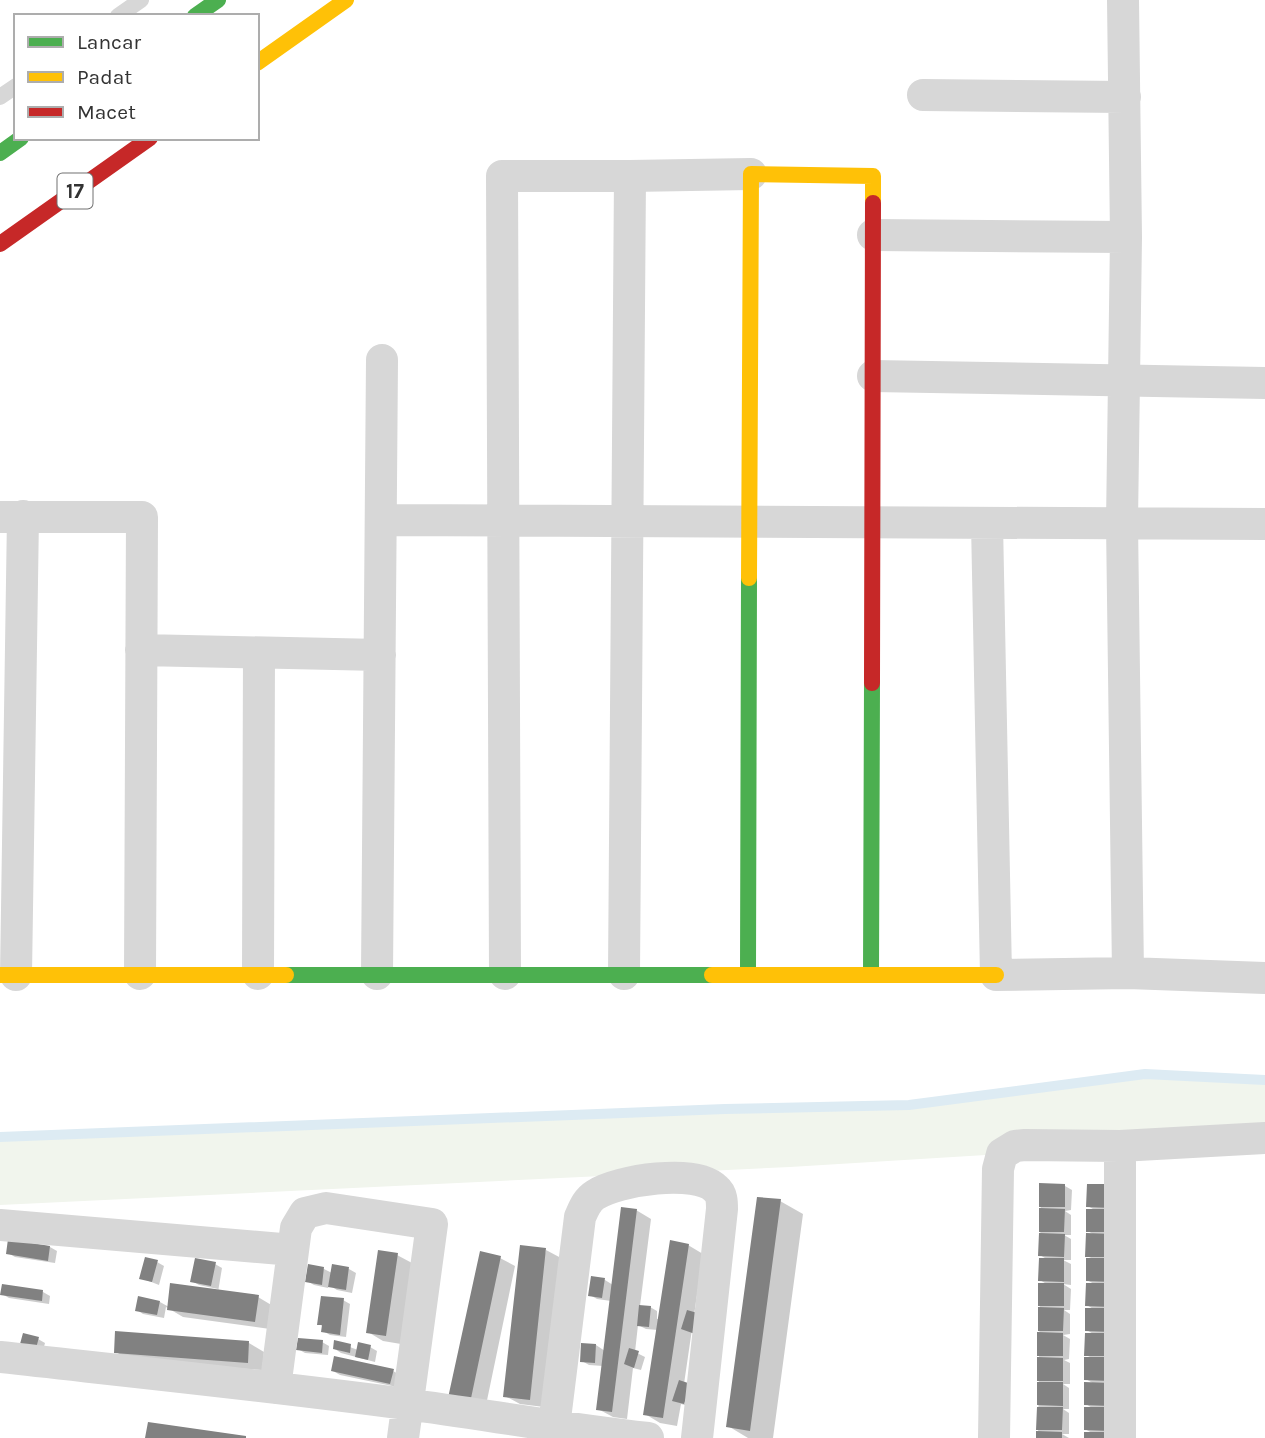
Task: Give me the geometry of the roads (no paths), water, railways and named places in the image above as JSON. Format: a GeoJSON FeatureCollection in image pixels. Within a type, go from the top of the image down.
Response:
{"type":"FeatureCollection","features":[{"type":"Feature","properties":{"kind":"main road"},"geometry":{"type":"LineString","coordinates":[[198,14],[218,0]]}},
{"type":"Feature","properties":{"kind":"main road"},"geometry":{"type":"LineString","coordinates":[[259,62],[346,0]]}},
{"type":"Feature","properties":{"kind":"main road"},"geometry":{"type":"LineString","coordinates":[[0,153],[17,140]]}},
{"type":"Feature","properties":{"kind":"main road","name":"17"},"geometry":{"type":"LineString","coordinates":[[0,244],[147,140]]}},
{"type":"Feature","properties":{"kind":"main road"},"geometry":{"type":"LineString","coordinates":[[748,975],[751,174],[873,176],[871,974]]}},
{"type":"Feature","properties":{"kind":"main road"},"geometry":{"type":"LineString","coordinates":[[8,975],[996,975]]}},
{"type":"Feature","properties":{"kind":"street"},"geometry":{"type":"LineString","coordinates":[[1123,0],[1126,379],[1122,523],[1128,973]]}},
{"type":"Feature","properties":{"kind":"street"},"geometry":{"type":"LineString","coordinates":[[923,95],[1125,97]]}},
{"type":"Feature","properties":{"kind":"street"},"geometry":{"type":"LineString","coordinates":[[505,974],[502,176],[751,174]]}},
{"type":"Feature","properties":{"kind":"street"},"geometry":{"type":"LineString","coordinates":[[624,974],[629,176]]}},
{"type":"Feature","properties":{"kind":"street"},"geometry":{"type":"LineString","coordinates":[[873,235],[1126,237]]}},
{"type":"Feature","properties":{"kind":"street"},"geometry":{"type":"LineString","coordinates":[[377,974],[382,360]]}},
{"type":"Feature","properties":{"kind":"street"},"geometry":{"type":"LineString","coordinates":[[873,376],[1265,383]]}},
{"type":"Feature","properties":{"kind":"street"},"geometry":{"type":"LineString","coordinates":[[8,975],[11,517],[142,517],[140,974]]}},
{"type":"Feature","properties":{"kind":"street"},"geometry":{"type":"LineString","coordinates":[[381,520],[1265,524]]}},
{"type":"Feature","properties":{"kind":"street"},"geometry":{"type":"LineString","coordinates":[[987,523],[996,975],[1128,973],[1265,978]]}},
{"type":"Feature","properties":{"kind":"street"},"geometry":{"type":"LineString","coordinates":[[141,650],[380,655]]}},
{"type":"Feature","properties":{"kind":"street"},"geometry":{"type":"LineString","coordinates":[[258,974],[260,653]]}},
{"type":"Feature","properties":{"kind":"street"},"geometry":{"type":"LineString","coordinates":[[994,1438],[999,1160],[1007,1149],[1015,1146],[1120,1146],[1265,1138]]}},
{"type":"Feature","properties":{"kind":"street"},"geometry":{"type":"LineString","coordinates":[[1120,1146],[1120,1438]]}},
{"type":"Feature","properties":{"kind":"street"},"geometry":{"type":"LineString","coordinates":[[554,1427],[580,1217],[584,1206],[592,1196],[636,1180],[654,1177],[694,1180],[714,1186],[720,1192],[722,1209],[697,1438]]}},
{"type":"Feature","properties":{"kind":"street"},"geometry":{"type":"LineString","coordinates":[[275,1388],[293,1250],[300,1220],[305,1213],[327,1208],[432,1224],[402,1438]]}},
{"type":"Feature","properties":{"kind":"street"},"geometry":{"type":"LineString","coordinates":[[0,1225],[293,1250]]}},
{"type":"Feature","properties":{"kind":"street"},"geometry":{"type":"LineString","coordinates":[[0,1357],[407,1404],[554,1427],[648,1438]]}},
{"type":"Feature","properties":{"kind":"lane"},"geometry":{"type":"LineString","coordinates":[[121,14],[141,0]]}},
{"type":"Feature","properties":{"kind":"waterway"},"geometry":{"type":"LineString","coordinates":[[0,1137],[725,1109],[909,1105],[1145,1074],[1265,1080]]}}]}
